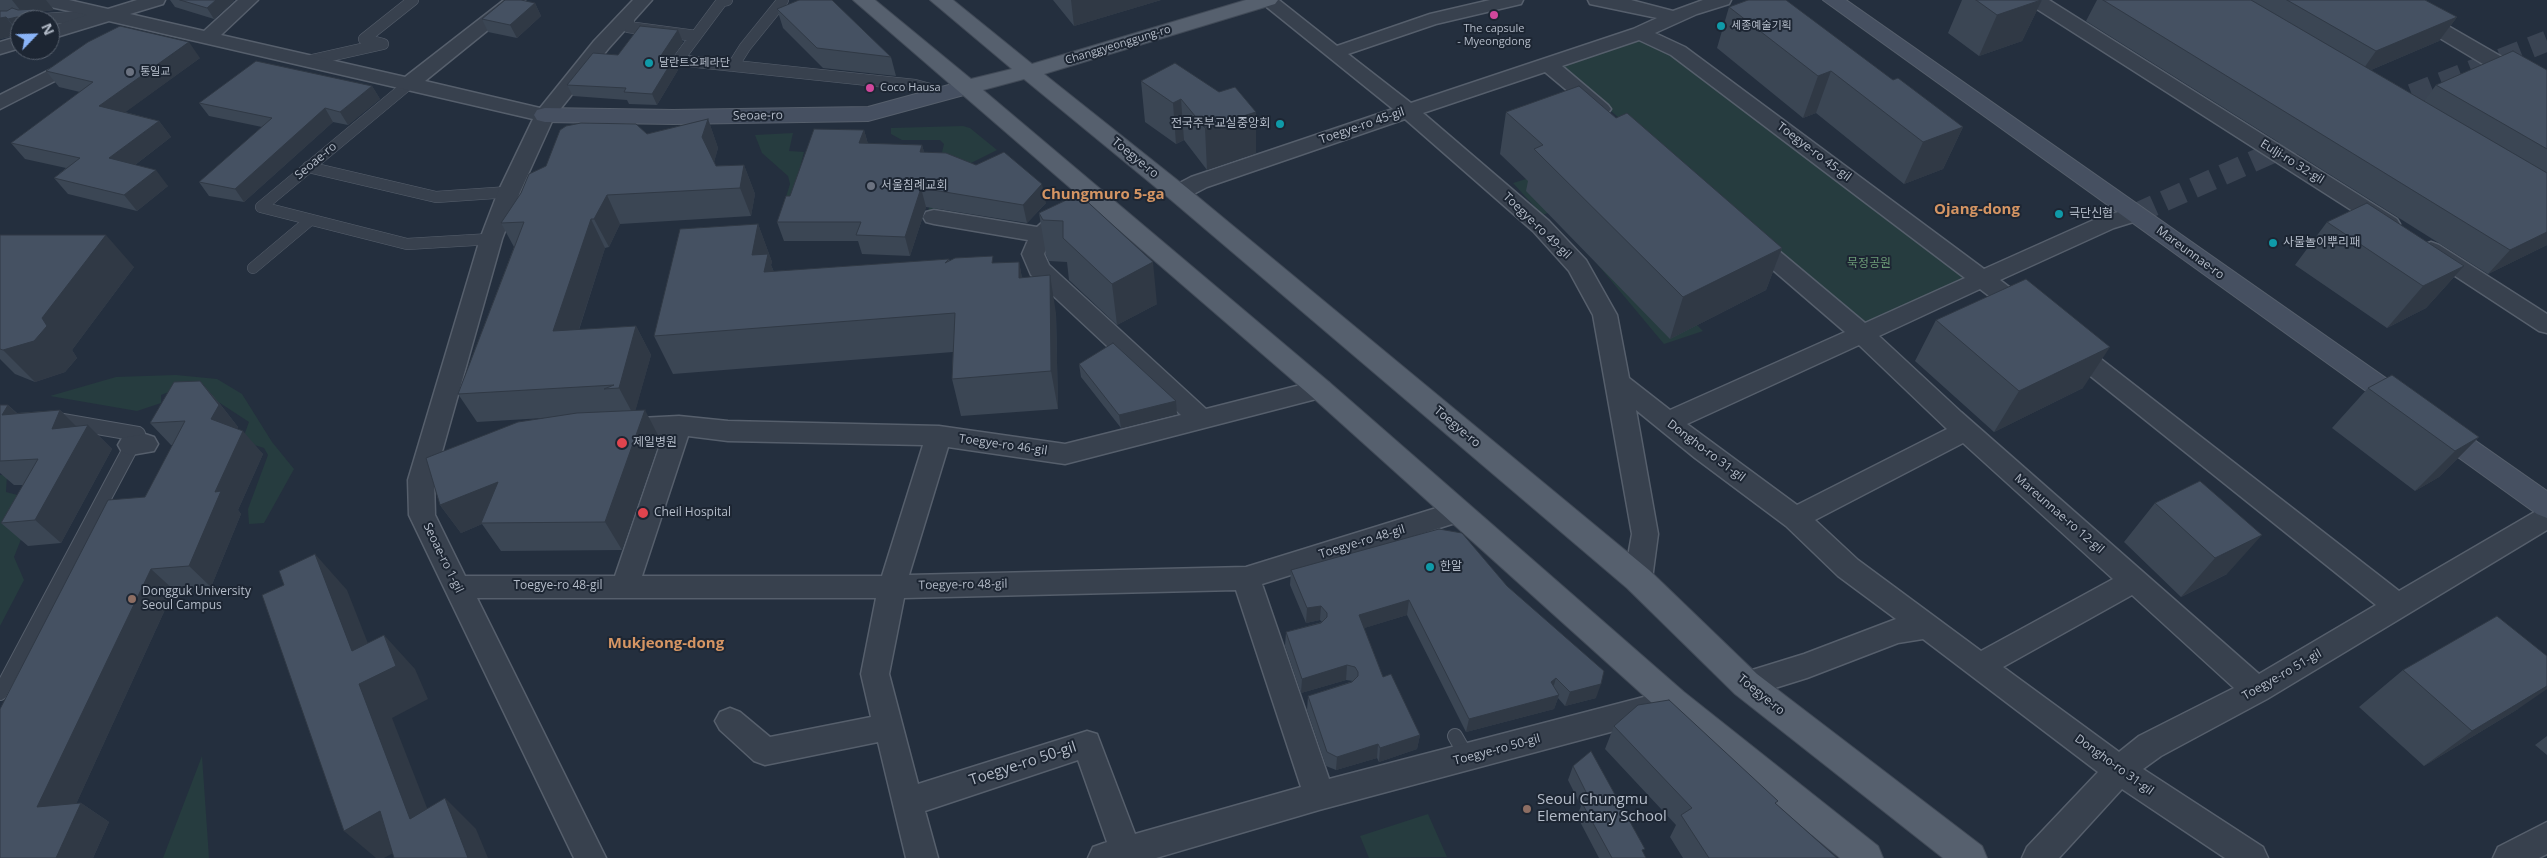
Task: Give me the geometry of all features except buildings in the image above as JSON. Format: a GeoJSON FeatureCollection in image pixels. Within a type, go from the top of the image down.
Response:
{"type":"FeatureCollection","features":[{"type":"Feature","properties":{"kind":"main road"},"geometry":{"type":"LineString","coordinates":[[863,0],[956,90],[1094,194],[1320,389],[1673,702],[1866,858]]}},
{"type":"Feature","properties":{"kind":"main road","name":"Toegye-ro"},"geometry":{"type":"LineString","coordinates":[[940,0],[1178,193],[1638,579],[1746,684],[1970,858]]}},
{"type":"Feature","properties":{"kind":"main road","name":"Changgyeonggung-ro"},"geometry":{"type":"LineString","coordinates":[[956,90],[1027,72],[1268,0]]}},
{"type":"Feature","properties":{"kind":"main road","name":"Mareunnae-ro"},"geometry":{"type":"LineString","coordinates":[[1833,0],[2547,506]]}},
{"type":"Feature","properties":{"kind":"main road","name":"Seoae-ro"},"geometry":{"type":"LineString","coordinates":[[545,115],[673,118],[868,114],[956,90]]}},
{"type":"Feature","properties":{"kind":"street","name":"Seoae-ro"},"geometry":{"type":"LineString","coordinates":[[44,0],[111,7],[149,23],[545,115]]}},
{"type":"Feature","properties":{"kind":"street"},"geometry":{"type":"LineString","coordinates":[[60,29],[111,7],[156,0]]}},
{"type":"Feature","properties":{"kind":"street"},"geometry":{"type":"LineString","coordinates":[[209,36],[249,0]]}},
{"type":"Feature","properties":{"kind":"street","name":"Seoae-ro"},"geometry":{"type":"LineString","coordinates":[[410,83],[516,0]]}},
{"type":"Feature","properties":{"kind":"street"},"geometry":{"type":"LineString","coordinates":[[545,115],[601,45],[643,0]]}},
{"type":"Feature","properties":{"kind":"street","name":"Toegye-ro 49-gil"},"geometry":{"type":"LineString","coordinates":[[1268,0],[1408,110],[1541,226],[1578,266],[1605,315],[1618,382],[1645,534],[1638,579]]}},
{"type":"Feature","properties":{"kind":"street"},"geometry":{"type":"LineString","coordinates":[[1334,53],[1430,20],[1514,0]]}},
{"type":"Feature","properties":{"kind":"street"},"geometry":{"type":"LineString","coordinates":[[1597,0],[1634,6],[1674,17]]}},
{"type":"Feature","properties":{"kind":"street","name":"Toegye-ro 45-gil"},"geometry":{"type":"LineString","coordinates":[[1178,193],[1199,182],[1640,33],[1674,17],[1722,0]]}},
{"type":"Feature","properties":{"kind":"street","name":"Eulji-ro 32-gil"},"geometry":{"type":"LineString","coordinates":[[2036,0],[2547,324]]}},
{"type":"Feature","properties":{"kind":"street"},"geometry":{"type":"LineString","coordinates":[[2390,0],[2495,63],[2547,91]]}},
{"type":"Feature","properties":{"kind":"street"},"geometry":{"type":"LineString","coordinates":[[123,37],[149,23]]}},
{"type":"Feature","properties":{"kind":"street","name":"Toegye-ro 45-gil"},"geometry":{"type":"LineString","coordinates":[[1640,33],[1678,51],[1985,279]]}},
{"type":"Feature","properties":{"kind":"street"},"geometry":{"type":"LineString","coordinates":[[0,103],[96,51]]}},
{"type":"Feature","properties":{"kind":"street"},"geometry":{"type":"LineString","coordinates":[[1548,64],[1614,121]]}},
{"type":"Feature","properties":{"kind":"street","name":"Seoae-ro 1-gil"},"geometry":{"type":"LineString","coordinates":[[545,115],[509,192],[491,239],[427,454],[421,480],[422,515],[590,858]]}},
{"type":"Feature","properties":{"kind":"street"},"geometry":{"type":"LineString","coordinates":[[1094,194],[1067,212],[1041,235],[1033,254],[1039,269],[1201,419]]}},
{"type":"Feature","properties":{"kind":"street"},"geometry":{"type":"LineString","coordinates":[[1667,422],[1688,410],[1864,335],[2106,223],[2135,214]]}},
{"type":"Feature","properties":{"kind":"street"},"geometry":{"type":"LineString","coordinates":[[934,217],[1041,235]]}},
{"type":"Feature","properties":{"kind":"street"},"geometry":{"type":"LineString","coordinates":[[1739,228],[1864,335]]}},
{"type":"Feature","properties":{"kind":"street"},"geometry":{"type":"LineString","coordinates":[[1985,279],[2398,606]]}},
{"type":"Feature","properties":{"kind":"street","name":"Mareunnae-ro 12-gil"},"geometry":{"type":"LineString","coordinates":[[1864,335],[1965,431],[2257,690]]}},
{"type":"Feature","properties":{"kind":"street","name":"Dongho-ro 31-gil"},"geometry":{"type":"LineString","coordinates":[[1618,382],[1667,422],[1795,518],[1848,568],[1926,627],[2120,770],[2252,858]]}},
{"type":"Feature","properties":{"kind":"street","name":"Toegye-ro 46-gil"},"geometry":{"type":"LineString","coordinates":[[601,430],[679,426],[728,431],[939,436],[1065,454],[1320,389]]}},
{"type":"Feature","properties":{"kind":"street"},"geometry":{"type":"LineString","coordinates":[[625,586],[679,426]]}},
{"type":"Feature","properties":{"kind":"street"},"geometry":{"type":"LineString","coordinates":[[1795,518],[1965,431]]}},
{"type":"Feature","properties":{"kind":"street"},"geometry":{"type":"LineString","coordinates":[[922,858],[875,674],[892,586],[939,436]]}},
{"type":"Feature","properties":{"kind":"street"},"geometry":{"type":"LineString","coordinates":[[427,454],[456,450]]}},
{"type":"Feature","properties":{"kind":"street","name":"Toegye-ro 48-gil"},"geometry":{"type":"LineString","coordinates":[[456,587],[892,586],[1246,578],[1459,512]]}},
{"type":"Feature","properties":{"kind":"street","name":"Toegye-ro 51-gil"},"geometry":{"type":"LineString","coordinates":[[2038,858],[2120,770],[2150,746],[2257,690],[2547,517]]}},
{"type":"Feature","properties":{"kind":"street"},"geometry":{"type":"LineString","coordinates":[[1246,578],[1276,640],[1298,703],[1319,796]]}},
{"type":"Feature","properties":{"kind":"street"},"geometry":{"type":"LineString","coordinates":[[1980,666],[2135,580]]}},
{"type":"Feature","properties":{"kind":"street"},"geometry":{"type":"LineString","coordinates":[[1746,684],[1807,666],[1896,631],[1926,627]]}},
{"type":"Feature","properties":{"kind":"street","name":"Toegye-ro 50-gil"},"geometry":{"type":"LineString","coordinates":[[908,802],[1087,744],[1115,855],[1319,796],[1461,747],[1673,702]]}},
{"type":"Feature","properties":{"kind":"street"},"geometry":{"type":"LineString","coordinates":[[730,721],[764,751],[889,727]]}},
{"type":"Feature","properties":{"kind":"street"},"geometry":{"type":"LineString","coordinates":[[2510,858],[2547,837]]}},
{"type":"Feature","properties":{"kind":"lane","name":"Seoae-ro"},"geometry":{"type":"LineString","coordinates":[[312,60],[383,44],[364,39],[413,0]]}},
{"type":"Feature","properties":{"kind":"lane"},"geometry":{"type":"LineString","coordinates":[[727,0],[722,1],[678,60],[956,90]]}},
{"type":"Feature","properties":{"kind":"lane"},"geometry":{"type":"LineString","coordinates":[[733,66],[745,47],[783,0]]}},
{"type":"Feature","properties":{"kind":"lane"},"geometry":{"type":"LineString","coordinates":[[60,15],[111,7]]}},
{"type":"Feature","properties":{"kind":"lane"},"geometry":{"type":"LineString","coordinates":[[628,15],[628,27],[696,36]]}},
{"type":"Feature","properties":{"kind":"lane","name":"Seoae-ro"},"geometry":{"type":"LineString","coordinates":[[309,221],[261,207],[410,83]]}},
{"type":"Feature","properties":{"kind":"lane"},"geometry":{"type":"LineString","coordinates":[[308,167],[436,197],[509,192]]}},
{"type":"Feature","properties":{"kind":"lane"},"geometry":{"type":"LineString","coordinates":[[253,268],[309,221],[407,244],[491,239]]}},
{"type":"Feature","properties":{"kind":"lane"},"geometry":{"type":"LineString","coordinates":[[0,693],[138,445],[138,434],[39,417]]}},
{"type":"Feature","properties":{"kind":"green space","name":"묵정공원"},"geometry":{"type":"Polygon","coordinates":[[[1636,39],[1672,52],[1974,279],[1865,328],[1557,65],[1636,39]]]}},
{"type":"Feature","properties":{"kind":"green space"},"geometry":{"type":"Polygon","coordinates":[[[963,126],[970,128],[997,150],[955,171],[946,184],[934,217],[927,216],[944,144],[940,140],[902,140],[891,134],[891,128],[963,126]]]}},
{"type":"Feature","properties":{"kind":"green space"},"geometry":{"type":"Polygon","coordinates":[[[793,133],[789,151],[804,152],[792,197],[786,197],[790,184],[788,176],[762,153],[755,135],[793,133]]]}},
{"type":"Feature","properties":{"kind":"green space"},"geometry":{"type":"Polygon","coordinates":[[[1549,172],[1577,203],[1542,215],[1513,183],[1549,172]]]}},
{"type":"Feature","properties":{"kind":"green space"},"geometry":{"type":"Polygon","coordinates":[[[1625,254],[1703,331],[1664,344],[1598,265],[1625,254]]]}},
{"type":"Feature","properties":{"kind":"green space"},"geometry":{"type":"Polygon","coordinates":[[[176,375],[217,379],[242,394],[272,442],[294,469],[264,523],[249,524],[248,509],[268,455],[264,448],[242,441],[249,422],[220,403],[186,395],[176,389],[161,395],[161,403],[137,411],[50,396],[116,377],[176,375]]]}},
{"type":"Feature","properties":{"kind":"green space"},"geometry":{"type":"Polygon","coordinates":[[[0,475],[7,475],[6,492],[25,497],[31,514],[14,557],[24,580],[0,626],[0,475]]]}},
{"type":"Feature","properties":{"kind":"green space"},"geometry":{"type":"Polygon","coordinates":[[[202,756],[209,858],[163,858],[202,756]]]}},
{"type":"Feature","properties":{"kind":"green space"},"geometry":{"type":"Polygon","coordinates":[[[1428,814],[1447,857],[1369,858],[1360,836],[1428,814]]]}},
{"type":"Feature","properties":{"kind":"tunnel"},"geometry":{"type":"LineString","coordinates":[[2382,106],[2547,41]]}},
{"type":"Feature","properties":{"kind":"tunnel"},"geometry":{"type":"LineString","coordinates":[[2135,214],[2317,133]]}},
{"type":"Feature","properties":{"kind":"place","name":"The capsule - Myeongdong"},"geometry":{"type":"Point","coordinates":[1494,15]}},
{"type":"Feature","properties":{"kind":"place","name":"세종예술기획"},"geometry":{"type":"Point","coordinates":[1721,26]}},
{"type":"Feature","properties":{"kind":"place","name":"달란트오페라단"},"geometry":{"type":"Point","coordinates":[649,63]}},
{"type":"Feature","properties":{"kind":"place","name":"통일교"},"geometry":{"type":"Point","coordinates":[130,72]}},
{"type":"Feature","properties":{"kind":"place","name":"Coco Hausa"},"geometry":{"type":"Point","coordinates":[870,88]}},
{"type":"Feature","properties":{"kind":"place","name":"전국주부교실중앙회"},"geometry":{"type":"Point","coordinates":[1280,124]}},
{"type":"Feature","properties":{"kind":"place","name":"서울침례교회"},"geometry":{"type":"Point","coordinates":[871,186]}},
{"type":"Feature","properties":{"kind":"place","name":"극단신협"},"geometry":{"type":"Point","coordinates":[2059,214]}},
{"type":"Feature","properties":{"kind":"place","name":"사물놀이뿌리패"},"geometry":{"type":"Point","coordinates":[2273,243]}},
{"type":"Feature","properties":{"kind":"place","name":"제일병원"},"geometry":{"type":"Point","coordinates":[622,443]}},
{"type":"Feature","properties":{"kind":"place","name":"Cheil Hospital"},"geometry":{"type":"Point","coordinates":[643,513]}},
{"type":"Feature","properties":{"kind":"place","name":"한알"},"geometry":{"type":"Point","coordinates":[1430,567]}},
{"type":"Feature","properties":{"kind":"place","name":"Dongguk University Seoul Campus"},"geometry":{"type":"Point","coordinates":[132,599]}},
{"type":"Feature","properties":{"kind":"place","name":"Seoul Chungmu Elementary School"},"geometry":{"type":"Point","coordinates":[1527,809]}},
{"type":"Feature","properties":{"kind":"district","name":"Chungmuro 5-ga"},"geometry":{"type":"Point","coordinates":[1103,195]}},
{"type":"Feature","properties":{"kind":"district","name":"Ojang-dong"},"geometry":{"type":"Point","coordinates":[1977,210]}},
{"type":"Feature","properties":{"kind":"district","name":"Mukjeong-dong"},"geometry":{"type":"Point","coordinates":[666,644]}}]}
